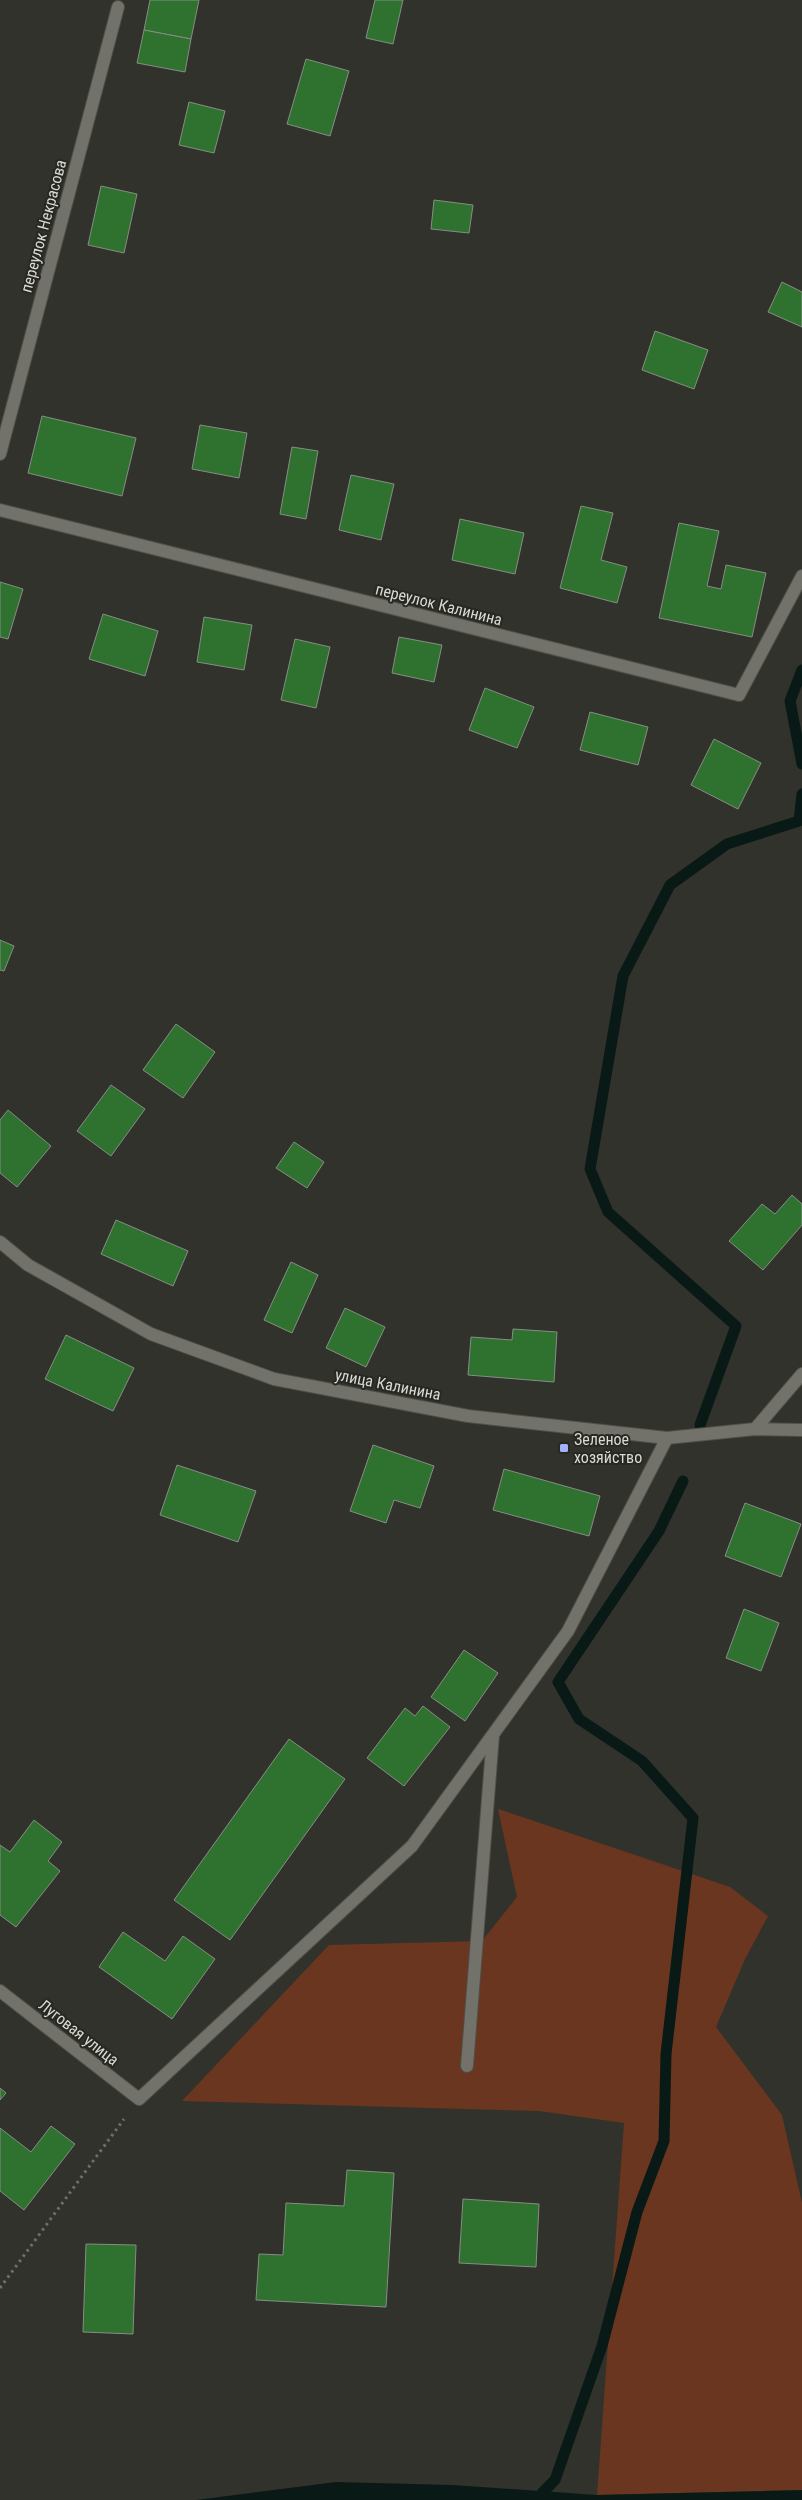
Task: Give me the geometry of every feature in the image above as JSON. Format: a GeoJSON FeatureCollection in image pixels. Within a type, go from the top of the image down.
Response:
{"type":"FeatureCollection","features":[{"type":"Feature","properties":{"kind":"street","name":"переулок Некрасова"},"geometry":{"type":"LineString","coordinates":[[0,454],[118,7]]}},
{"type":"Feature","properties":{"kind":"street","name":"переулок Калинина"},"geometry":{"type":"LineString","coordinates":[[0,510],[739,695],[802,576]]}},
{"type":"Feature","properties":{"kind":"street","name":"улица Калинина"},"geometry":{"type":"LineString","coordinates":[[0,1242],[28,1265],[151,1334],[274,1379],[468,1416],[667,1438],[755,1429],[802,1430]]}},
{"type":"Feature","properties":{"kind":"street"},"geometry":{"type":"LineString","coordinates":[[755,1429],[802,1374]]}},
{"type":"Feature","properties":{"kind":"street"},"geometry":{"type":"LineString","coordinates":[[139,2099],[412,1846],[568,1631],[667,1438]]}},
{"type":"Feature","properties":{"kind":"street"},"geometry":{"type":"LineString","coordinates":[[467,2066],[493,1735]]}},
{"type":"Feature","properties":{"kind":"street","name":"Луговая улица"},"geometry":{"type":"LineString","coordinates":[[0,1991],[139,2099]]}},
{"type":"Feature","properties":{"kind":"path"},"geometry":{"type":"LineString","coordinates":[[0,2288],[139,2099]]}},
{"type":"Feature","properties":{"kind":"shaded area"},"geometry":{"type":"Polygon","coordinates":[[[498,1809],[730,1887],[768,1916],[745,1959],[716,2027],[782,2115],[802,2203],[802,2490],[597,2495],[624,2123],[539,2111],[182,2101],[329,1945],[482,1941],[517,1897],[498,1809]]]}},
{"type":"Feature","properties":{"kind":"shaded area"},"geometry":{"type":"Polygon","coordinates":[[[336,2482],[452,2485],[597,2495],[802,2490],[802,2500],[196,2500],[336,2482]]]}},
{"type":"Feature","properties":{"kind":"building"},"geometry":{"type":"Polygon","coordinates":[[[150,0],[199,0],[191,39],[144,30],[150,0]]]}},
{"type":"Feature","properties":{"kind":"building"},"geometry":{"type":"Polygon","coordinates":[[[375,0],[403,0],[393,44],[366,38],[375,0]]]}},
{"type":"Feature","properties":{"kind":"building"},"geometry":{"type":"Polygon","coordinates":[[[144,30],[191,39],[185,72],[137,63],[144,30]]]}},
{"type":"Feature","properties":{"kind":"building"},"geometry":{"type":"Polygon","coordinates":[[[306,59],[349,71],[330,136],[287,124],[306,59]]]}},
{"type":"Feature","properties":{"kind":"building"},"geometry":{"type":"Polygon","coordinates":[[[189,102],[225,111],[214,153],[179,145],[189,102]]]}},
{"type":"Feature","properties":{"kind":"building"},"geometry":{"type":"Polygon","coordinates":[[[101,186],[137,194],[124,253],[88,245],[101,186]]]}},
{"type":"Feature","properties":{"kind":"building"},"geometry":{"type":"Polygon","coordinates":[[[434,200],[473,205],[469,233],[431,229],[434,200]]]}},
{"type":"Feature","properties":{"kind":"building"},"geometry":{"type":"Polygon","coordinates":[[[782,282],[802,292],[802,327],[768,312],[782,282]]]}},
{"type":"Feature","properties":{"kind":"building"},"geometry":{"type":"Polygon","coordinates":[[[655,331],[708,350],[694,389],[642,370],[655,331]]]}},
{"type":"Feature","properties":{"kind":"building"},"geometry":{"type":"Polygon","coordinates":[[[42,416],[136,438],[122,496],[28,473],[42,416]]]}},
{"type":"Feature","properties":{"kind":"building"},"geometry":{"type":"Polygon","coordinates":[[[200,425],[247,433],[239,478],[192,469],[200,425]]]}},
{"type":"Feature","properties":{"kind":"building"},"geometry":{"type":"Polygon","coordinates":[[[292,447],[318,451],[306,519],[280,514],[292,447]]]}},
{"type":"Feature","properties":{"kind":"building"},"geometry":{"type":"Polygon","coordinates":[[[351,475],[394,484],[381,540],[339,530],[351,475]]]}},
{"type":"Feature","properties":{"kind":"building"},"geometry":{"type":"Polygon","coordinates":[[[581,506],[613,513],[601,560],[627,567],[617,603],[560,588],[581,506]]]}},
{"type":"Feature","properties":{"kind":"building"},"geometry":{"type":"Polygon","coordinates":[[[460,519],[524,533],[515,574],[452,560],[460,519]]]}},
{"type":"Feature","properties":{"kind":"building"},"geometry":{"type":"Polygon","coordinates":[[[679,523],[719,531],[707,586],[721,589],[726,565],[766,573],[752,637],[659,618],[679,523]]]}},
{"type":"Feature","properties":{"kind":"building"},"geometry":{"type":"Polygon","coordinates":[[[0,582],[23,589],[8,639],[0,637],[0,582]]]}},
{"type":"Feature","properties":{"kind":"building"},"geometry":{"type":"Polygon","coordinates":[[[103,614],[158,631],[145,676],[89,659],[103,614]]]}},
{"type":"Feature","properties":{"kind":"building"},"geometry":{"type":"Polygon","coordinates":[[[204,617],[252,625],[244,670],[197,662],[204,617]]]}},
{"type":"Feature","properties":{"kind":"building"},"geometry":{"type":"Polygon","coordinates":[[[399,637],[442,645],[434,682],[392,673],[399,637]]]}},
{"type":"Feature","properties":{"kind":"building"},"geometry":{"type":"Polygon","coordinates":[[[295,639],[330,647],[316,708],[281,700],[295,639]]]}},
{"type":"Feature","properties":{"kind":"building"},"geometry":{"type":"Polygon","coordinates":[[[485,688],[534,707],[517,748],[469,730],[485,688]]]}},
{"type":"Feature","properties":{"kind":"building"},"geometry":{"type":"Polygon","coordinates":[[[590,712],[648,727],[638,765],[580,750],[590,712]]]}},
{"type":"Feature","properties":{"kind":"building"},"geometry":{"type":"Polygon","coordinates":[[[714,739],[761,763],[738,809],[691,785],[714,739]]]}},
{"type":"Feature","properties":{"kind":"building"},"geometry":{"type":"Polygon","coordinates":[[[0,940],[14,946],[4,971],[0,970],[0,940]]]}},
{"type":"Feature","properties":{"kind":"building"},"geometry":{"type":"Polygon","coordinates":[[[176,1024],[215,1052],[183,1098],[143,1070],[176,1024]]]}},
{"type":"Feature","properties":{"kind":"building"},"geometry":{"type":"Polygon","coordinates":[[[111,1085],[145,1109],[111,1156],[77,1131],[111,1085]]]}},
{"type":"Feature","properties":{"kind":"building"},"geometry":{"type":"Polygon","coordinates":[[[8,1110],[51,1146],[17,1187],[0,1173],[0,1120],[8,1110]]]}},
{"type":"Feature","properties":{"kind":"building"},"geometry":{"type":"Polygon","coordinates":[[[294,1142],[324,1162],[307,1188],[276,1168],[294,1142]]]}},
{"type":"Feature","properties":{"kind":"building"},"geometry":{"type":"Polygon","coordinates":[[[792,1195],[802,1204],[802,1225],[763,1270],[729,1241],[762,1204],[775,1214],[792,1195]]]}},
{"type":"Feature","properties":{"kind":"building"},"geometry":{"type":"Polygon","coordinates":[[[116,1220],[188,1251],[173,1286],[101,1254],[116,1220]]]}},
{"type":"Feature","properties":{"kind":"building"},"geometry":{"type":"Polygon","coordinates":[[[291,1262],[318,1275],[292,1333],[264,1320],[291,1262]]]}},
{"type":"Feature","properties":{"kind":"building"},"geometry":{"type":"Polygon","coordinates":[[[345,1308],[385,1327],[366,1367],[326,1348],[345,1308]]]}},
{"type":"Feature","properties":{"kind":"building"},"geometry":{"type":"Polygon","coordinates":[[[513,1329],[557,1332],[554,1382],[468,1375],[471,1337],[512,1340],[513,1329]]]}},
{"type":"Feature","properties":{"kind":"building"},"geometry":{"type":"Polygon","coordinates":[[[66,1335],[134,1368],[113,1411],[45,1379],[66,1335]]]}},
{"type":"Feature","properties":{"kind":"building"},"geometry":{"type":"Polygon","coordinates":[[[373,1445],[434,1466],[420,1508],[394,1500],[386,1523],[350,1511],[373,1445]]]}},
{"type":"Feature","properties":{"kind":"building"},"geometry":{"type":"Polygon","coordinates":[[[177,1465],[256,1491],[238,1542],[160,1515],[177,1465]]]}},
{"type":"Feature","properties":{"kind":"building"},"geometry":{"type":"Polygon","coordinates":[[[504,1469],[600,1496],[589,1536],[493,1510],[504,1469]]]}},
{"type":"Feature","properties":{"kind":"building"},"geometry":{"type":"Polygon","coordinates":[[[745,1503],[801,1524],[781,1577],[725,1556],[745,1503]]]}},
{"type":"Feature","properties":{"kind":"building"},"geometry":{"type":"Polygon","coordinates":[[[744,1609],[779,1623],[761,1671],[726,1658],[744,1609]]]}},
{"type":"Feature","properties":{"kind":"building"},"geometry":{"type":"Polygon","coordinates":[[[464,1650],[498,1673],[465,1721],[431,1697],[464,1650]]]}},
{"type":"Feature","properties":{"kind":"building"},"geometry":{"type":"Polygon","coordinates":[[[423,1706],[450,1727],[404,1786],[367,1758],[405,1708],[415,1716],[423,1706]]]}},
{"type":"Feature","properties":{"kind":"building"},"geometry":{"type":"Polygon","coordinates":[[[289,1739],[345,1779],[230,1940],[174,1900],[289,1739]]]}},
{"type":"Feature","properties":{"kind":"building"},"geometry":{"type":"Polygon","coordinates":[[[34,1820],[62,1842],[48,1861],[60,1871],[16,1927],[0,1915],[0,1845],[10,1852],[34,1820]]]}},
{"type":"Feature","properties":{"kind":"building"},"geometry":{"type":"Polygon","coordinates":[[[123,1932],[165,1961],[183,1936],[215,1959],[172,2019],[99,1967],[123,1932]]]}},
{"type":"Feature","properties":{"kind":"building"},"geometry":{"type":"Polygon","coordinates":[[[0,2088],[6,2093],[0,2100],[0,2088]]]}},
{"type":"Feature","properties":{"kind":"building"},"geometry":{"type":"Polygon","coordinates":[[[51,2126],[75,2144],[24,2210],[0,2191],[0,2128],[31,2152],[51,2126]]]}},
{"type":"Feature","properties":{"kind":"building"},"geometry":{"type":"Polygon","coordinates":[[[347,2170],[394,2173],[386,2307],[256,2300],[259,2254],[283,2255],[286,2203],[344,2206],[347,2170]]]}},
{"type":"Feature","properties":{"kind":"building"},"geometry":{"type":"Polygon","coordinates":[[[463,2199],[539,2204],[536,2267],[459,2263],[463,2199]]]}},
{"type":"Feature","properties":{"kind":"building"},"geometry":{"type":"Polygon","coordinates":[[[86,2244],[136,2245],[133,2334],[83,2332],[86,2244]]]}},
{"type":"Feature","properties":{"kind":"waterway"},"geometry":{"type":"LineString","coordinates":[[802,670],[790,701],[802,764]]}},
{"type":"Feature","properties":{"kind":"waterway"},"geometry":{"type":"LineString","coordinates":[[700,1425],[736,1326],[608,1212],[590,1169],[623,976],[670,885],[727,844],[799,821],[802,794]]}},
{"type":"Feature","properties":{"kind":"waterway"},"geometry":{"type":"LineString","coordinates":[[540,2500],[543,2492],[555,2480],[602,2346],[637,2212],[664,2141],[666,2054],[693,1818],[642,1761],[579,1719],[558,1682],[659,1531],[683,1481]]}},
{"type":"Feature","properties":{"kind":"place","name":"Зеленое хозяйство"},"geometry":{"type":"Point","coordinates":[564,1448]}}]}
